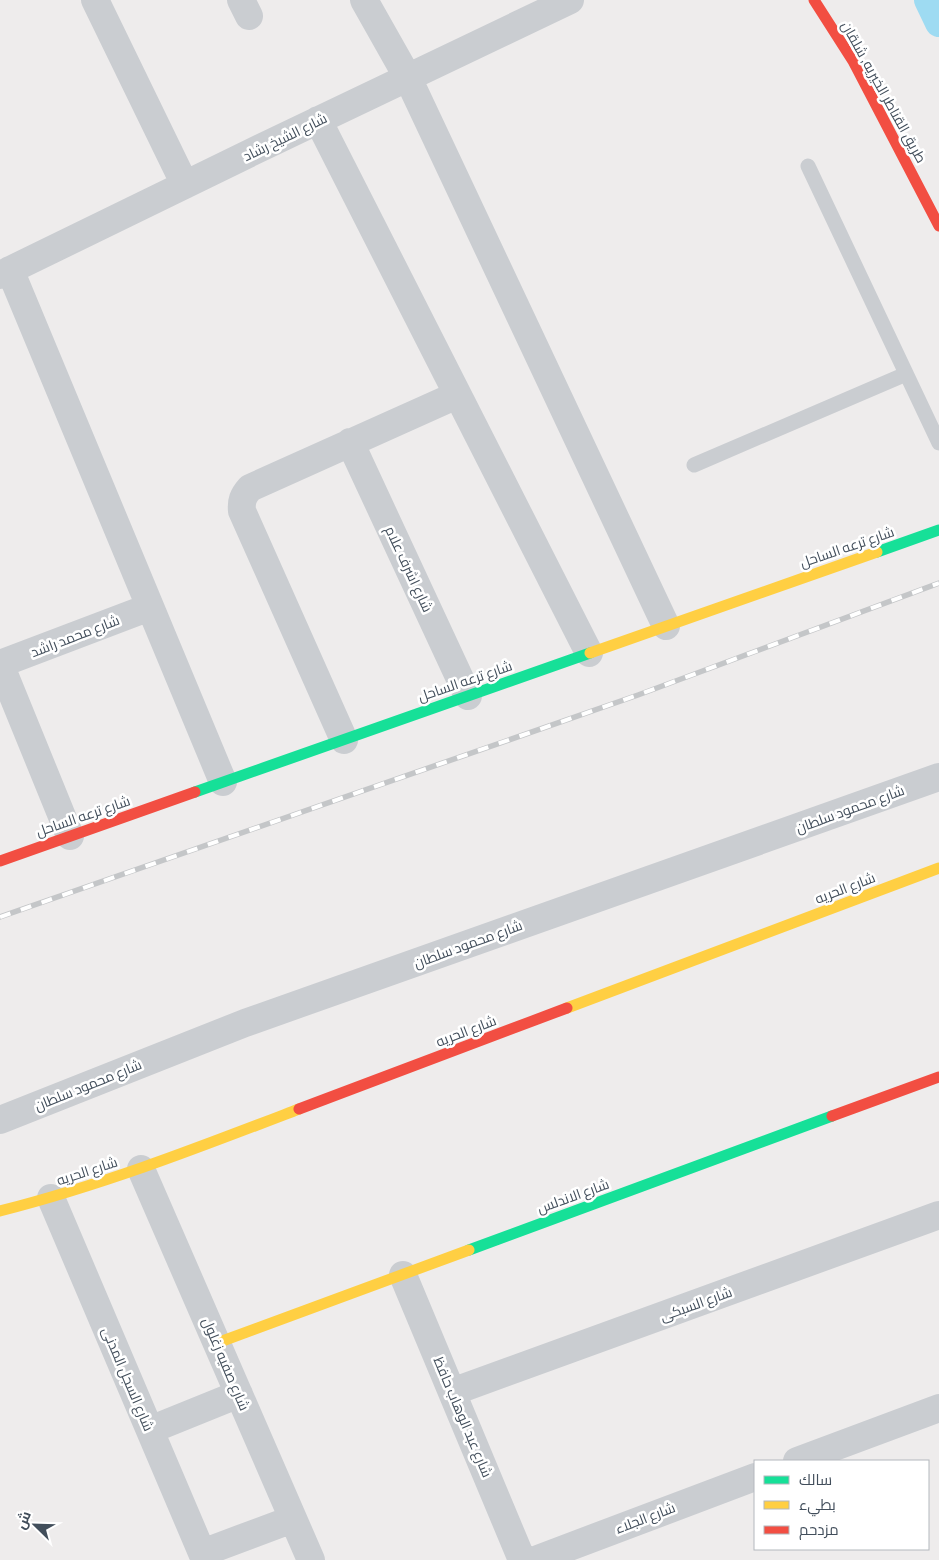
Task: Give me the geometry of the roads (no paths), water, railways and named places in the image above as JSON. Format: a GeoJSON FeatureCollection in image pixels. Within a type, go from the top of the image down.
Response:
{"type":"FeatureCollection","features":[{"type":"Feature","properties":{"kind":"street"},"geometry":{"type":"LineString","coordinates":[[95,0],[185,185]]}},
{"type":"Feature","properties":{"kind":"street"},"geometry":{"type":"LineString","coordinates":[[364,0],[408,78],[666,626]]}},
{"type":"Feature","properties":{"kind":"street","name":"شارع الشيخ رشاد"},"geometry":{"type":"LineString","coordinates":[[5,273],[318,120],[570,0]]}},
{"type":"Feature","properties":{"kind":"street","name":"طريق القناطر الخيريه, شلقان"},"geometry":{"type":"LineString","coordinates":[[814,0],[853,61],[939,226]]}},
{"type":"Feature","properties":{"kind":"street"},"geometry":{"type":"LineString","coordinates":[[318,120],[589,654]]}},
{"type":"Feature","properties":{"kind":"street"},"geometry":{"type":"LineString","coordinates":[[5,273],[224,782]]}},
{"type":"Feature","properties":{"kind":"street"},"geometry":{"type":"LineString","coordinates":[[344,740],[242,511],[243,495],[250,488],[457,395]]}},
{"type":"Feature","properties":{"kind":"street","name":"شارع اشرف علام"},"geometry":{"type":"LineString","coordinates":[[350,442],[468,696]]}},
{"type":"Feature","properties":{"kind":"street","name":"شارع ترعه الساحل"},"geometry":{"type":"LineString","coordinates":[[0,861],[939,530]]}},
{"type":"Feature","properties":{"kind":"street","name":"شارع محمد راشد"},"geometry":{"type":"LineString","coordinates":[[0,664],[150,607]]}},
{"type":"Feature","properties":{"kind":"street"},"geometry":{"type":"LineString","coordinates":[[0,664],[70,836]]}},
{"type":"Feature","properties":{"kind":"street","name":"شارع محمود سلطان"},"geometry":{"type":"LineString","coordinates":[[0,1120],[245,1023],[939,777]]}},
{"type":"Feature","properties":{"kind":"street","name":"شارع الحريه"},"geometry":{"type":"LineString","coordinates":[[0,1211],[51,1198],[141,1169],[939,868]]}},
{"type":"Feature","properties":{"kind":"street","name":"شارع الاندلس"},"geometry":{"type":"LineString","coordinates":[[217,1343],[939,1077]]}},
{"type":"Feature","properties":{"kind":"street","name":"شارع صفيه زغلول"},"geometry":{"type":"LineString","coordinates":[[141,1169],[311,1560]]}},
{"type":"Feature","properties":{"kind":"street","name":"شارع السجل المدنى"},"geometry":{"type":"LineString","coordinates":[[51,1198],[204,1556]]}},
{"type":"Feature","properties":{"kind":"street","name":"شارع السبكى"},"geometry":{"type":"LineString","coordinates":[[452,1392],[939,1215]]}},
{"type":"Feature","properties":{"kind":"street","name":"شارع عبد الوهاب حافظ"},"geometry":{"type":"LineString","coordinates":[[403,1274],[522,1560]]}},
{"type":"Feature","properties":{"kind":"street"},"geometry":{"type":"LineString","coordinates":[[150,1430],[239,1394]]}},
{"type":"Feature","properties":{"kind":"street"},"geometry":{"type":"LineString","coordinates":[[800,1460],[939,1408]]}},
{"type":"Feature","properties":{"kind":"street","name":"شارع الجلاء"},"geometry":{"type":"LineString","coordinates":[[535,1560],[754,1477]]}},
{"type":"Feature","properties":{"kind":"street"},"geometry":{"type":"LineString","coordinates":[[204,1556],[293,1519]]}},
{"type":"Feature","properties":{"kind":"lane"},"geometry":{"type":"LineString","coordinates":[[808,166],[939,443]]}},
{"type":"Feature","properties":{"kind":"lane"},"geometry":{"type":"LineString","coordinates":[[694,465],[906,374]]}},
{"type":"Feature","properties":{"kind":"waterway"},"geometry":{"type":"LineString","coordinates":[[928,0],[939,23]]}},
{"type":"Feature","properties":{"kind":"railway"},"geometry":{"type":"LineString","coordinates":[[0,917],[638,695],[939,583]]}}]}
